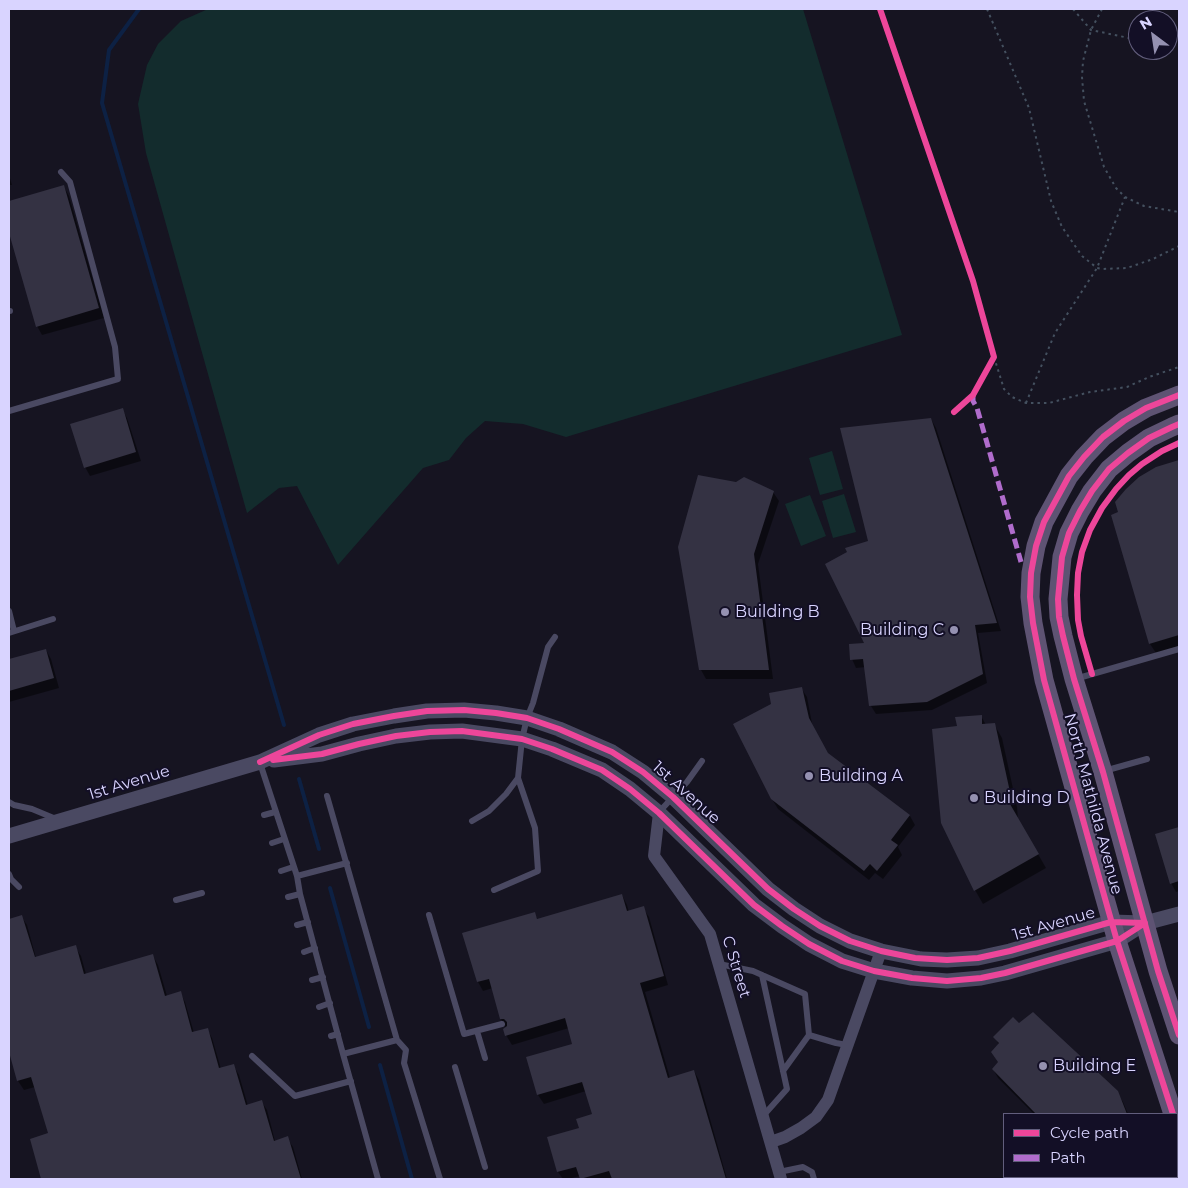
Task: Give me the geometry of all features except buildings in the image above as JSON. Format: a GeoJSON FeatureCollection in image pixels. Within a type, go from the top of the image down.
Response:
{"type":"FeatureCollection","features":[{"type":"Feature","properties":{"kind":"main road","name":"North Mathilda Avenue"},"geometry":{"type":"LineString","coordinates":[[1173,1113],[1111,922],[1044,680],[1032,623],[1030,597],[1036,546],[1044,522],[1069,476],[1084,456],[1124,421],[1146,408],[1179,395]]}},
{"type":"Feature","properties":{"kind":"main road","name":"North Mathilda Avenue"},"geometry":{"type":"LineString","coordinates":[[1179,424],[1149,438],[1128,453],[1092,491],[1080,511],[1062,557],[1058,599],[1059,616],[1074,679],[1103,772],[1158,971],[1179,1035]]}},
{"type":"Feature","properties":{"kind":"street","name":"1st Avenue"},"geometry":{"type":"LineString","coordinates":[[9,836],[260,762],[319,734],[354,724],[427,711],[464,710],[527,718],[559,729],[612,752],[642,772],[673,797],[768,889],[794,909],[820,926],[850,941],[881,951],[921,959],[978,958],[1010,951],[1111,922],[1145,923]]}},
{"type":"Feature","properties":{"kind":"street","name":"1st Avenue"},"geometry":{"type":"LineString","coordinates":[[260,762],[322,754],[396,736],[430,732],[462,731],[522,739],[552,749],[602,770],[630,789],[659,813],[754,905],[809,944],[842,961],[874,971],[912,978],[946,981],[980,978],[1014,971],[1117,941],[1145,923]]}},
{"type":"Feature","properties":{"kind":"street","name":"C Street"},"geometry":{"type":"LineString","coordinates":[[659,813],[654,856],[710,934],[780,1176]]}},
{"type":"Feature","properties":{"kind":"street"},"geometry":{"type":"LineString","coordinates":[[1145,923],[1179,914]]}},
{"type":"Feature","properties":{"kind":"street"},"geometry":{"type":"LineString","coordinates":[[771,1142],[801,1128],[816,1116],[828,1100],[881,951]]}},
{"type":"Feature","properties":{"kind":"lane"},"geometry":{"type":"LineString","coordinates":[[9,411],[118,380],[115,347],[70,182],[61,172]]}},
{"type":"Feature","properties":{"kind":"lane"},"geometry":{"type":"LineString","coordinates":[[9,611],[11,632],[53,619]]}},
{"type":"Feature","properties":{"kind":"lane"},"geometry":{"type":"LineString","coordinates":[[494,890],[538,871],[535,828],[518,778],[522,739],[527,718],[548,647],[554,637]]}},
{"type":"Feature","properties":{"kind":"lane"},"geometry":{"type":"LineString","coordinates":[[1074,679],[1179,649]]}},
{"type":"Feature","properties":{"kind":"lane"},"geometry":{"type":"LineString","coordinates":[[1103,772],[1147,759]]}},
{"type":"Feature","properties":{"kind":"lane"},"geometry":{"type":"LineString","coordinates":[[659,813],[687,782],[702,761]]}},
{"type":"Feature","properties":{"kind":"lane"},"geometry":{"type":"LineString","coordinates":[[260,762],[297,876],[300,894],[378,1179]]}},
{"type":"Feature","properties":{"kind":"lane"},"geometry":{"type":"LineString","coordinates":[[472,821],[489,811],[506,794],[518,778]]}},
{"type":"Feature","properties":{"kind":"lane"},"geometry":{"type":"LineString","coordinates":[[327,796],[397,1040],[406,1050],[404,1063],[440,1179]]}},
{"type":"Feature","properties":{"kind":"lane"},"geometry":{"type":"LineString","coordinates":[[9,802],[62,821]]}},
{"type":"Feature","properties":{"kind":"lane"},"geometry":{"type":"LineString","coordinates":[[264,815],[275,812]]}},
{"type":"Feature","properties":{"kind":"lane"},"geometry":{"type":"LineString","coordinates":[[272,842],[284,839]]}},
{"type":"Feature","properties":{"kind":"lane"},"geometry":{"type":"LineString","coordinates":[[297,876],[347,863]]}},
{"type":"Feature","properties":{"kind":"lane"},"geometry":{"type":"LineString","coordinates":[[281,871],[293,868]]}},
{"type":"Feature","properties":{"kind":"lane"},"geometry":{"type":"LineString","coordinates":[[9,874],[19,887]]}},
{"type":"Feature","properties":{"kind":"lane"},"geometry":{"type":"LineString","coordinates":[[176,900],[202,893]]}},
{"type":"Feature","properties":{"kind":"lane"},"geometry":{"type":"LineString","coordinates":[[288,897],[300,894]]}},
{"type":"Feature","properties":{"kind":"lane"},"geometry":{"type":"LineString","coordinates":[[429,915],[464,1034],[502,1024]]}},
{"type":"Feature","properties":{"kind":"lane"},"geometry":{"type":"LineString","coordinates":[[297,925],[308,922]]}},
{"type":"Feature","properties":{"kind":"lane"},"geometry":{"type":"LineString","coordinates":[[304,952],[315,948]]}},
{"type":"Feature","properties":{"kind":"lane"},"geometry":{"type":"LineString","coordinates":[[719,964],[753,971],[805,994],[809,1035],[783,1072]]}},
{"type":"Feature","properties":{"kind":"lane"},"geometry":{"type":"LineString","coordinates":[[762,975],[787,1089],[763,1116]]}},
{"type":"Feature","properties":{"kind":"lane"},"geometry":{"type":"LineString","coordinates":[[312,980],[323,977]]}},
{"type":"Feature","properties":{"kind":"lane"},"geometry":{"type":"LineString","coordinates":[[319,1006],[330,1003]]}},
{"type":"Feature","properties":{"kind":"lane"},"geometry":{"type":"LineString","coordinates":[[477,1031],[486,1058]]}},
{"type":"Feature","properties":{"kind":"lane"},"geometry":{"type":"LineString","coordinates":[[331,1036],[338,1034]]}},
{"type":"Feature","properties":{"kind":"lane"},"geometry":{"type":"LineString","coordinates":[[809,1035],[847,1045]]}},
{"type":"Feature","properties":{"kind":"lane"},"geometry":{"type":"LineString","coordinates":[[343,1054],[397,1040]]}},
{"type":"Feature","properties":{"kind":"lane"},"geometry":{"type":"LineString","coordinates":[[252,1056],[295,1096],[351,1081]]}},
{"type":"Feature","properties":{"kind":"lane"},"geometry":{"type":"LineString","coordinates":[[455,1067],[485,1167]]}},
{"type":"Feature","properties":{"kind":"lane"},"geometry":{"type":"LineString","coordinates":[[780,1176],[802,1167],[812,1172],[814,1179]]}},
{"type":"Feature","properties":{"kind":"path"},"geometry":{"type":"LineString","coordinates":[[987,9],[1029,108],[1050,202],[1062,227],[1082,256],[1097,268],[1103,270],[1127,268],[1153,259],[1179,246]]}},
{"type":"Feature","properties":{"kind":"path"},"geometry":{"type":"LineString","coordinates":[[1073,9],[1090,30],[1128,38]]}},
{"type":"Feature","properties":{"kind":"path"},"geometry":{"type":"LineString","coordinates":[[1102,9],[1090,30],[1083,61],[1082,77],[1084,101],[1104,167],[1116,188],[1126,197],[1144,206],[1179,212]]}},
{"type":"Feature","properties":{"kind":"path"},"geometry":{"type":"LineString","coordinates":[[1026,403],[1056,333],[1097,268],[1126,197]]}},
{"type":"Feature","properties":{"kind":"path"},"geometry":{"type":"LineString","coordinates":[[992,348],[993,360],[1004,389],[1012,397],[1026,403],[1050,403],[1090,392],[1127,387],[1179,367]]}},
{"type":"Feature","properties":{"kind":"path"},"geometry":{"type":"LineString","coordinates":[[987,370],[993,360]]}},
{"type":"Feature","properties":{"kind":"green space"},"geometry":{"type":"Polygon","coordinates":[[[208,9],[803,9],[902,335],[566,437],[523,424],[485,421],[466,438],[449,460],[423,468],[338,565],[297,486],[279,488],[247,513],[146,153],[138,104],[147,65],[158,44],[181,21],[208,9]]]}},
{"type":"Feature","properties":{"kind":"green space"},"geometry":{"type":"Polygon","coordinates":[[[832,451],[843,489],[820,495],[809,458],[832,451]]]}},
{"type":"Feature","properties":{"kind":"green space"},"geometry":{"type":"Polygon","coordinates":[[[844,494],[856,532],[833,538],[822,501],[844,494]]]}},
{"type":"Feature","properties":{"kind":"green space"},"geometry":{"type":"Polygon","coordinates":[[[810,495],[826,536],[801,546],[785,504],[810,495]]]}},
{"type":"Feature","properties":{"kind":"waterway"},"geometry":{"type":"LineString","coordinates":[[139,9],[109,50],[102,103],[284,725]]}},
{"type":"Feature","properties":{"kind":"waterway"},"geometry":{"type":"LineString","coordinates":[[299,779],[319,849]]}},
{"type":"Feature","properties":{"kind":"waterway"},"geometry":{"type":"LineString","coordinates":[[330,888],[369,1027]]}},
{"type":"Feature","properties":{"kind":"waterway"},"geometry":{"type":"LineString","coordinates":[[380,1065],[412,1179]]}},
{"type":"Feature","properties":{"kind":"marked path"},"geometry":{"type":"LineString","coordinates":[[973,395],[973,401],[977,408],[1021,562]]}},
{"type":"Feature","properties":{"kind":"cycle path"},"geometry":{"type":"LineString","coordinates":[[880,9],[973,281],[994,357],[973,395],[954,412]]}},
{"type":"Feature","properties":{"kind":"cycle path"},"geometry":{"type":"LineString","coordinates":[[1173,1113],[1117,941],[1044,680],[1030,597],[1031,573],[1036,546],[1044,522],[1069,476],[1103,437],[1124,421],[1146,408],[1179,395]]}},
{"type":"Feature","properties":{"kind":"cycle path"},"geometry":{"type":"LineString","coordinates":[[1179,424],[1149,438],[1128,453],[1109,469],[1092,491],[1069,533],[1062,557],[1058,599],[1059,617],[1074,679],[1103,772],[1158,971],[1179,1035]]}},
{"type":"Feature","properties":{"kind":"cycle path"},"geometry":{"type":"LineString","coordinates":[[1092,674],[1081,636],[1077,595],[1078,573],[1082,552],[1090,530],[1102,508],[1129,475],[1162,451],[1179,443]]}},
{"type":"Feature","properties":{"kind":"cycle path"},"geometry":{"type":"LineString","coordinates":[[260,762],[319,735],[353,724],[394,716],[427,711],[464,710],[527,718],[559,729],[612,752],[643,772],[673,797],[768,889],[820,926],[850,941],[881,951],[915,958],[947,960],[978,958],[1010,951],[1111,922],[1145,923]]}},
{"type":"Feature","properties":{"kind":"cycle path"},"geometry":{"type":"LineString","coordinates":[[273,760],[322,754],[396,736],[430,732],[462,731],[522,739],[552,749],[602,770],[630,789],[659,813],[754,905],[782,926],[809,944],[842,961],[874,971],[912,978],[947,981],[981,978],[1117,941],[1145,923]]}},
{"type":"Feature","properties":{"kind":"place","name":"Building B"},"geometry":{"type":"Point","coordinates":[725,612]}},
{"type":"Feature","properties":{"kind":"place","name":"Building C"},"geometry":{"type":"Point","coordinates":[954,630]}},
{"type":"Feature","properties":{"kind":"place","name":"Building A"},"geometry":{"type":"Point","coordinates":[809,776]}},
{"type":"Feature","properties":{"kind":"place","name":"Building D"},"geometry":{"type":"Point","coordinates":[974,798]}},
{"type":"Feature","properties":{"kind":"place","name":"Building E"},"geometry":{"type":"Point","coordinates":[1043,1066]}}]}
